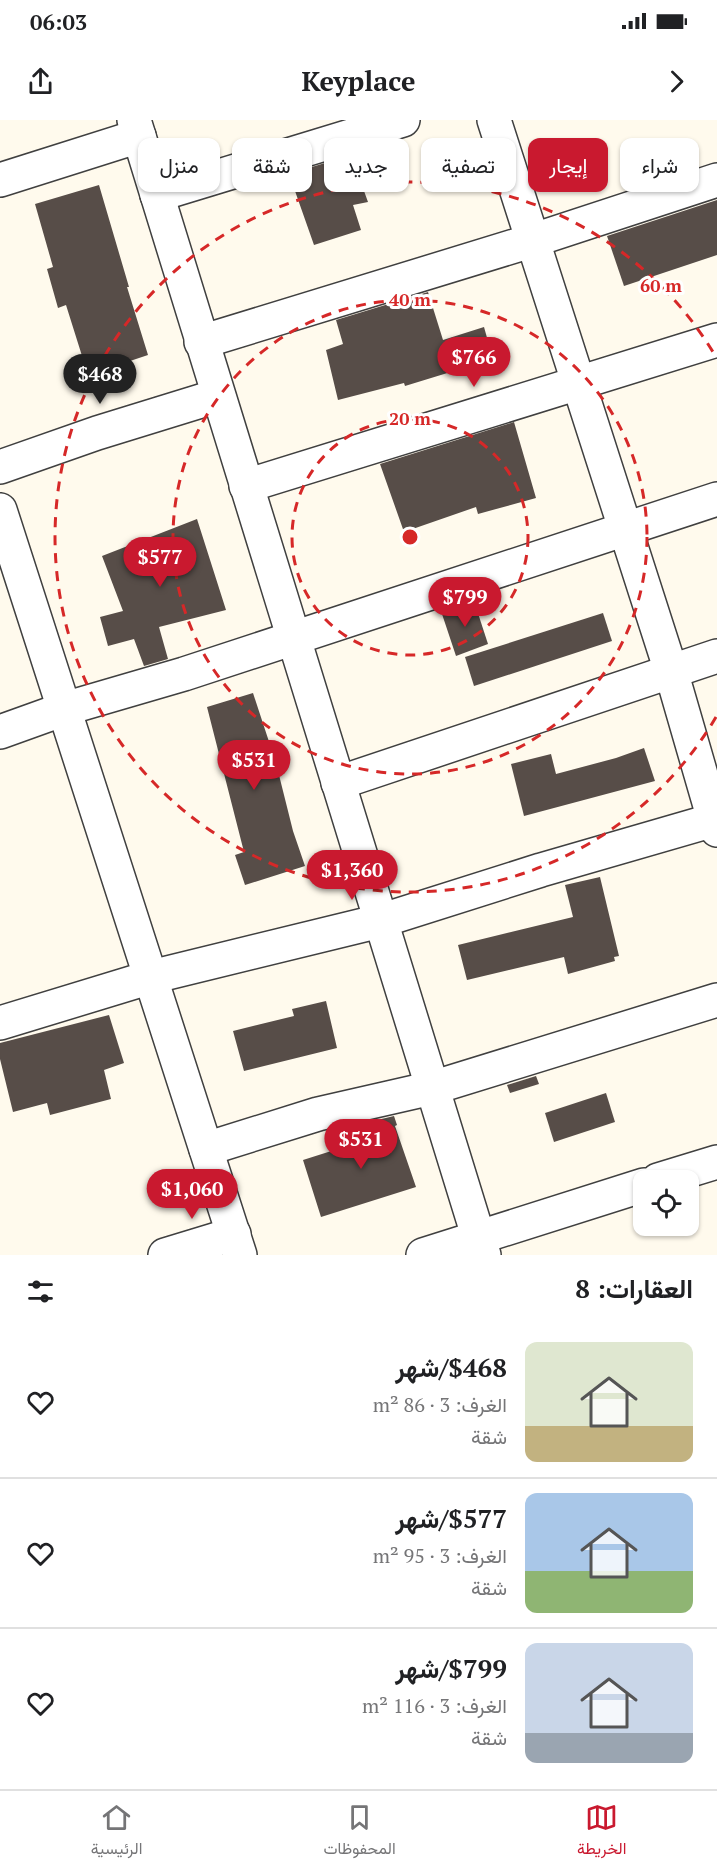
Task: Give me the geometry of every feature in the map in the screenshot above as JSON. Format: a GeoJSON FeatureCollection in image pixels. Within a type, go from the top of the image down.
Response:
{"type":"FeatureCollection","features":[{"type":"Feature","properties":{"kind":"street"},"geometry":{"type":"LineString","coordinates":[[157,195],[403,120]]}},
{"type":"Feature","properties":{"kind":"street"},"geometry":{"type":"LineString","coordinates":[[0,1023],[151,977],[380,921],[541,870],[716,823],[671,671],[494,120]]}},
{"type":"Feature","properties":{"kind":"street"},"geometry":{"type":"LineString","coordinates":[[0,180],[136,128],[481,1247]]}},
{"type":"Feature","properties":{"kind":"street"},"geometry":{"type":"LineString","coordinates":[[201,342],[534,240],[717,180]]}},
{"type":"Feature","properties":{"kind":"street"},"geometry":{"type":"LineString","coordinates":[[246,486],[717,340]]}},
{"type":"Feature","properties":{"kind":"street"},"geometry":{"type":"LineString","coordinates":[[0,467],[97,433],[217,396]]}},
{"type":"Feature","properties":{"kind":"street"},"geometry":{"type":"LineString","coordinates":[[0,732],[64,709],[184,674],[717,499]]}},
{"type":"Feature","properties":{"kind":"street"},"geometry":{"type":"LineString","coordinates":[[0,510],[237,1244],[165,1255]]}},
{"type":"Feature","properties":{"kind":"street"},"geometry":{"type":"LineString","coordinates":[[338,783],[717,656]]}},
{"type":"Feature","properties":{"kind":"street"},"geometry":{"type":"LineString","coordinates":[[206,1149],[318,1114],[432,1088],[717,1000]]}},
{"type":"Feature","properties":{"kind":"street"},"geometry":{"type":"LineString","coordinates":[[691,1170],[717,1162]]}},
{"type":"Feature","properties":{"kind":"street"},"geometry":{"type":"LineString","coordinates":[[423,1255],[481,1247],[633,1189]]}},
{"type":"Feature","properties":{"kind":"building"},"geometry":{"type":"Polygon","coordinates":[[[324,163],[324,192],[364,192],[368,202],[353,205],[361,230],[314,245],[295,192],[312,192],[312,167],[324,163]]]}},
{"type":"Feature","properties":{"kind":"building"},"geometry":{"type":"Polygon","coordinates":[[[99,185],[148,355],[88,375],[66,305],[58,308],[47,269],[53,267],[35,204],[99,185]]]}},
{"type":"Feature","properties":{"kind":"building"},"geometry":{"type":"Polygon","coordinates":[[[717,200],[717,255],[624,286],[607,236],[717,200]]]}},
{"type":"Feature","properties":{"kind":"building"},"geometry":{"type":"Polygon","coordinates":[[[428,292],[443,340],[484,327],[493,359],[405,386],[404,383],[338,400],[326,350],[343,344],[336,320],[428,292]]]}},
{"type":"Feature","properties":{"kind":"building"},"geometry":{"type":"Polygon","coordinates":[[[514,422],[536,498],[478,514],[476,507],[404,532],[380,464],[514,422]]]}},
{"type":"Feature","properties":{"kind":"building"},"geometry":{"type":"Polygon","coordinates":[[[197,519],[226,610],[159,627],[168,659],[144,666],[134,639],[108,646],[100,617],[123,611],[102,556],[197,519]]]}},
{"type":"Feature","properties":{"kind":"building"},"geometry":{"type":"Polygon","coordinates":[[[474,601],[488,644],[456,656],[441,611],[474,601]]]}},
{"type":"Feature","properties":{"kind":"building"},"geometry":{"type":"Polygon","coordinates":[[[603,613],[612,641],[474,686],[465,657],[603,613]]]}},
{"type":"Feature","properties":{"kind":"building"},"geometry":{"type":"Polygon","coordinates":[[[253,693],[276,763],[293,831],[305,866],[245,885],[235,855],[244,852],[207,707],[253,693]]]}},
{"type":"Feature","properties":{"kind":"building"},"geometry":{"type":"Polygon","coordinates":[[[644,748],[655,781],[524,816],[511,764],[551,754],[556,774],[644,748]]]}},
{"type":"Feature","properties":{"kind":"building"},"geometry":{"type":"Polygon","coordinates":[[[600,877],[619,956],[614,957],[615,961],[568,974],[564,957],[467,980],[458,945],[573,917],[565,885],[600,877]]]}},
{"type":"Feature","properties":{"kind":"building"},"geometry":{"type":"Polygon","coordinates":[[[326,1001],[337,1048],[244,1071],[233,1031],[294,1016],[292,1009],[326,1001]]]}},
{"type":"Feature","properties":{"kind":"building"},"geometry":{"type":"Polygon","coordinates":[[[109,1015],[124,1063],[104,1070],[111,1099],[50,1115],[47,1103],[13,1112],[0,1059],[0,1043],[109,1015]]]}},
{"type":"Feature","properties":{"kind":"building"},"geometry":{"type":"Polygon","coordinates":[[[536,1076],[539,1084],[510,1093],[507,1085],[536,1076]]]}},
{"type":"Feature","properties":{"kind":"building"},"geometry":{"type":"Polygon","coordinates":[[[606,1093],[615,1122],[554,1142],[545,1113],[606,1093]]]}},
{"type":"Feature","properties":{"kind":"building"},"geometry":{"type":"Polygon","coordinates":[[[394,1116],[397,1125],[395,1126],[416,1187],[321,1217],[303,1160],[366,1140],[361,1124],[394,1116]]]}}]}
